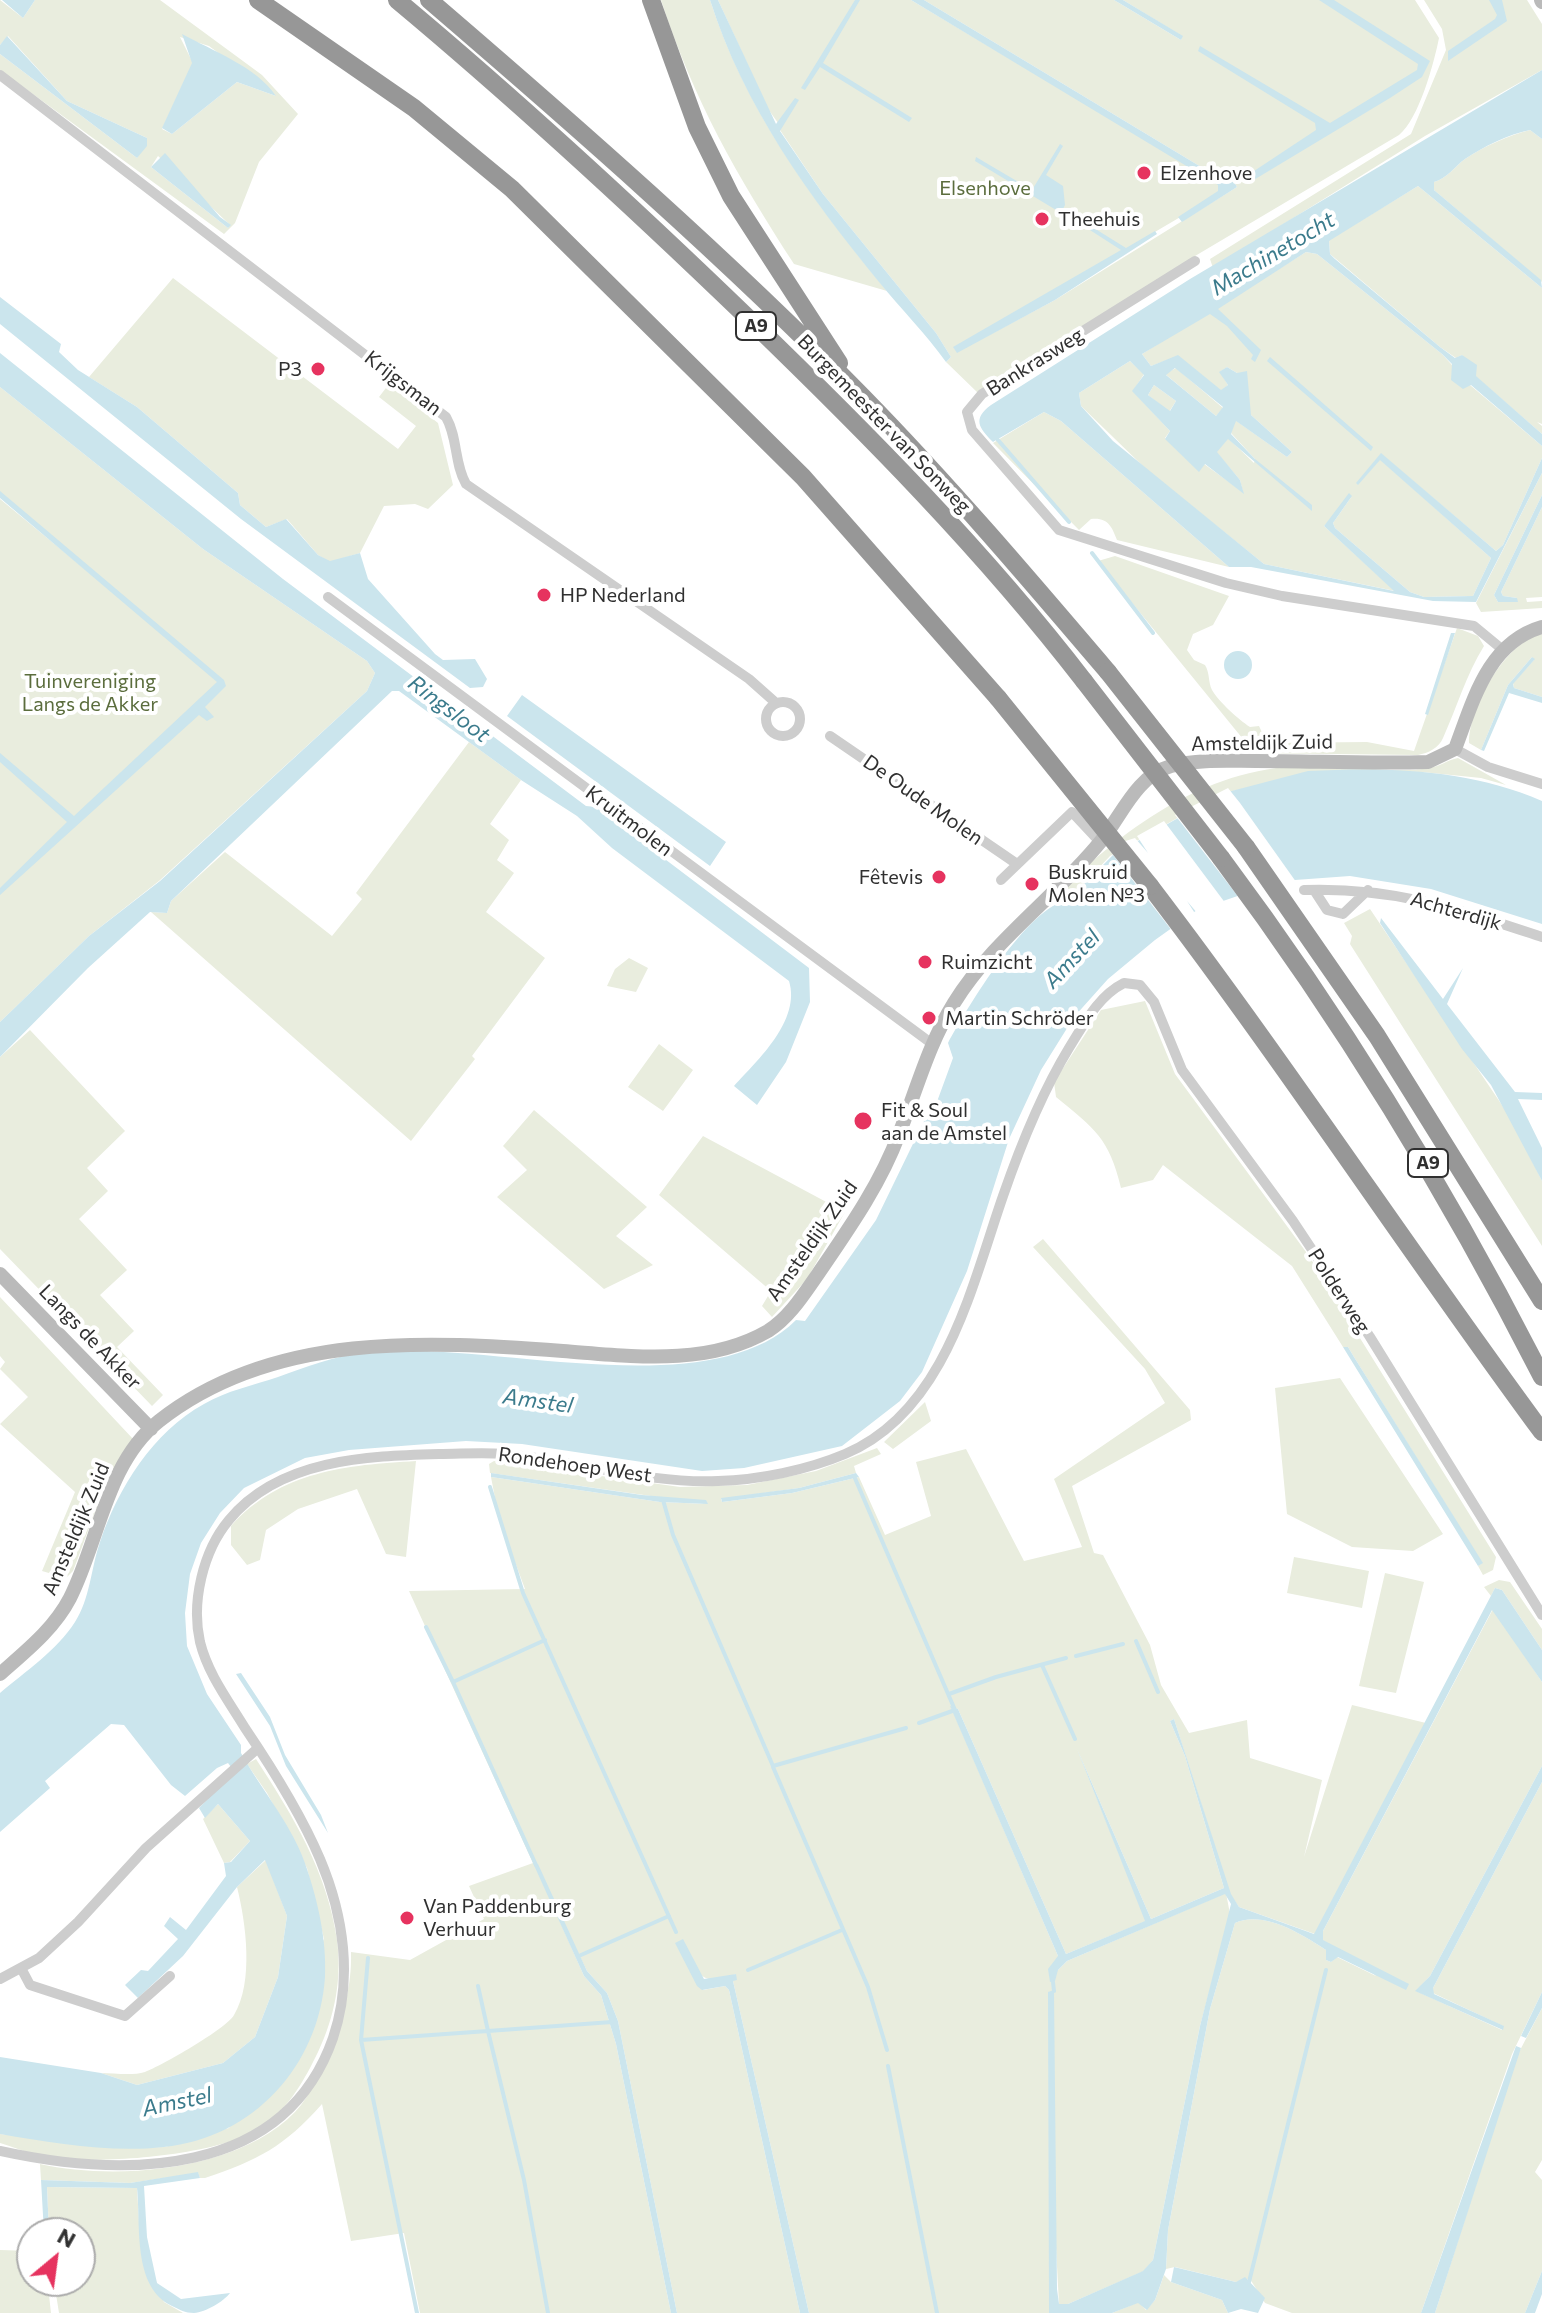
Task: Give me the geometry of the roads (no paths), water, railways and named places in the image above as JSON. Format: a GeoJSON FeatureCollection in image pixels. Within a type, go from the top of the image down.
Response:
{"type":"FeatureCollection","features":[{"type":"Feature","properties":{"kind":"highway"},"geometry":{"type":"LineString","coordinates":[[258,0],[414,108],[512,189],[803,477],[998,698],[1095,814],[1245,1013],[1356,1175],[1542,1432]]}},
{"type":"Feature","properties":{"kind":"highway","name":"Burgemeester van Sonweg"},"geometry":{"type":"LineString","coordinates":[[397,0],[663,236],[842,408],[1010,589],[1221,858],[1296,959],[1422,1152],[1478,1251],[1542,1377]]}},
{"type":"Feature","properties":{"kind":"highway","name":"Burgemeester van Sonweg"},"geometry":{"type":"LineString","coordinates":[[429,0],[656,201],[860,395],[985,529],[1108,672],[1246,847],[1318,949],[1377,1036],[1542,1301]]}},
{"type":"Feature","properties":{"kind":"highway","name":"A9"},"geometry":{"type":"LineString","coordinates":[[651,0],[697,127],[731,196],[860,395]]}},
{"type":"Feature","properties":{"kind":"street","name":"Krijgsman"},"geometry":{"type":"LineString","coordinates":[[0,75],[446,417],[452,427],[458,469],[466,484],[749,679],[776,703]]}},
{"type":"Feature","properties":{"kind":"street","name":"Bankrasweg"},"geometry":{"type":"LineString","coordinates":[[1195,261],[971,403],[967,412],[972,430],[1059,530],[1226,583],[1282,596],[1474,626],[1503,650]]}},
{"type":"Feature","properties":{"kind":"street","name":"Kruitmolen"},"geometry":{"type":"LineString","coordinates":[[328,597],[931,1043]]}},
{"type":"Feature","properties":{"kind":"street"},"geometry":{"type":"LineString","coordinates":[[1542,627],[1521,635],[1503,650],[1489,668],[1455,749],[1488,767],[1542,784]]}},
{"type":"Feature","properties":{"kind":"street","name":"De Oude Molen"},"geometry":{"type":"LineString","coordinates":[[830,736],[1017,864]]}},
{"type":"Feature","properties":{"kind":"street","name":"Amsteldijk Zuid"},"geometry":{"type":"LineString","coordinates":[[0,1674],[61,1614],[80,1576],[113,1484],[151,1429],[196,1398],[235,1380],[304,1356],[351,1348],[442,1343],[651,1357],[706,1352],[752,1339],[778,1324],[851,1226],[899,1135],[931,1043],[961,992],[990,954],[1100,842],[1145,780],[1172,766],[1209,761],[1428,762],[1455,749]]}},
{"type":"Feature","properties":{"kind":"street"},"geometry":{"type":"LineString","coordinates":[[1001,880],[1072,812],[1100,842]]}},
{"type":"Feature","properties":{"kind":"street","name":"Achterdijk"},"geometry":{"type":"LineString","coordinates":[[1368,890],[1343,914],[1327,910],[1309,890],[1368,890],[1433,901],[1542,937]]}},
{"type":"Feature","properties":{"kind":"street","name":"Polderweg"},"geometry":{"type":"LineString","coordinates":[[1124,983],[1140,985],[1154,1002],[1182,1070],[1302,1234],[1542,1615]]}},
{"type":"Feature","properties":{"kind":"street","name":"Rondehoep West"},"geometry":{"type":"LineString","coordinates":[[0,2151],[52,2162],[96,2165],[152,2165],[215,2153],[269,2128],[289,2110],[321,2069],[341,2014],[346,1974],[342,1936],[320,1858],[258,1748],[213,1679],[199,1639],[198,1599],[207,1556],[228,1520],[252,1498],[283,1479],[321,1465],[390,1455],[502,1453],[639,1475],[717,1481],[806,1467],[848,1453],[886,1430],[906,1411],[937,1367],[969,1297],[1029,1127],[1053,1076],[1098,1003],[1124,983]]}},
{"type":"Feature","properties":{"kind":"street","name":"Langs de Akker"},"geometry":{"type":"LineString","coordinates":[[0,1274],[151,1429]]}},
{"type":"Feature","properties":{"kind":"street"},"geometry":{"type":"LineString","coordinates":[[0,1979],[39,1958],[78,1922],[146,1848],[230,1769],[258,1748]]}},
{"type":"Feature","properties":{"kind":"street"},"geometry":{"type":"LineString","coordinates":[[21,1968],[30,1985],[125,2016],[170,1976]]}},
{"type":"Feature","properties":{"kind":"water"},"geometry":{"type":"Polygon","coordinates":[[[2,0],[35,0],[23,18],[2,0]]]}},
{"type":"Feature","properties":{"kind":"water"},"geometry":{"type":"Polygon","coordinates":[[[710,0],[718,0],[776,124],[795,98],[799,100],[780,131],[823,194],[936,333],[951,357],[946,362],[853,250],[781,149],[741,77],[710,0]]]}},
{"type":"Feature","properties":{"kind":"water"},"geometry":{"type":"Polygon","coordinates":[[[855,0],[860,0],[823,63],[912,118],[909,122],[820,67],[805,90],[801,88],[855,0]]]}},
{"type":"Feature","properties":{"kind":"water"},"geometry":{"type":"Polygon","coordinates":[[[911,0],[924,0],[1226,182],[1234,182],[1237,187],[1182,222],[1178,217],[1218,191],[1218,185],[911,0]]]}},
{"type":"Feature","properties":{"kind":"water"},"geometry":{"type":"Polygon","coordinates":[[[1114,0],[1123,0],[1183,36],[1181,40],[1114,0]]]}},
{"type":"Feature","properties":{"kind":"water"},"geometry":{"type":"Polygon","coordinates":[[[1319,0],[1334,0],[1430,61],[1422,77],[1252,181],[1245,177],[1316,130],[1315,123],[1198,51],[1200,46],[1330,123],[1417,70],[1418,64],[1319,0]]]}},
{"type":"Feature","properties":{"kind":"water"},"geometry":{"type":"Polygon","coordinates":[[[1489,0],[1502,0],[1507,21],[1448,61],[1448,51],[1495,19],[1497,15],[1489,0]]]}},
{"type":"Feature","properties":{"kind":"water"},"geometry":{"type":"Polygon","coordinates":[[[182,34],[246,68],[276,96],[237,82],[172,134],[162,128],[192,63],[182,34]]]}},
{"type":"Feature","properties":{"kind":"water"},"geometry":{"type":"Polygon","coordinates":[[[7,36],[67,101],[147,138],[147,146],[137,158],[0,54],[0,45],[7,36]]]}},
{"type":"Feature","properties":{"kind":"water","name":"Machinetocht"},"geometry":{"type":"Polygon","coordinates":[[[1542,70],[1542,139],[1530,130],[1496,142],[1465,159],[1434,182],[1434,190],[1541,280],[1542,288],[1418,186],[1329,241],[1330,254],[1335,259],[1440,347],[1455,358],[1462,355],[1477,365],[1476,376],[1542,434],[1542,446],[1471,385],[1463,389],[1451,380],[1452,364],[1442,354],[1317,254],[1306,252],[1218,309],[1261,350],[1255,362],[1251,359],[1253,355],[1227,326],[1210,314],[1142,354],[1151,366],[1178,355],[1221,390],[1228,385],[1219,372],[1227,367],[1237,373],[1247,371],[1251,415],[1292,452],[1287,457],[1236,421],[1231,434],[1255,459],[1312,505],[1312,511],[1228,439],[1217,452],[1240,480],[1244,494],[1205,464],[1199,472],[1165,439],[1170,431],[1132,391],[1144,375],[1130,361],[1079,393],[1081,406],[1113,441],[1264,564],[1394,591],[1324,526],[1349,493],[1352,496],[1333,523],[1335,528],[1410,592],[1424,597],[1473,596],[1491,558],[1380,460],[1358,485],[1356,483],[1381,453],[1496,551],[1503,545],[1542,458],[1542,473],[1476,602],[1433,601],[1251,567],[1229,567],[1061,421],[1044,412],[993,442],[984,432],[980,424],[981,415],[991,405],[1190,279],[1542,70]],[[1175,368],[1166,375],[1216,416],[1223,407],[1175,368]],[[1154,385],[1148,395],[1170,411],[1176,401],[1154,385]]]}},
{"type":"Feature","properties":{"kind":"water"},"geometry":{"type":"Polygon","coordinates":[[[1060,144],[1063,146],[1046,175],[1063,186],[1065,205],[1061,213],[975,161],[976,157],[1032,190],[1060,144]]]}},
{"type":"Feature","properties":{"kind":"water"},"geometry":{"type":"Polygon","coordinates":[[[165,153],[220,217],[231,225],[228,228],[151,167],[165,153]]]}},
{"type":"Feature","properties":{"kind":"water"},"geometry":{"type":"Polygon","coordinates":[[[1081,220],[1126,248],[1155,231],[1157,234],[1055,300],[957,353],[953,347],[1121,250],[1079,223],[1081,220]]]}},
{"type":"Feature","properties":{"kind":"water"},"geometry":{"type":"Polygon","coordinates":[[[0,297],[61,344],[59,352],[78,370],[137,407],[238,493],[240,505],[266,527],[286,519],[318,555],[330,561],[360,553],[368,579],[435,654],[443,660],[475,659],[487,679],[483,687],[470,688],[241,519],[0,324],[0,297]]]}},
{"type":"Feature","properties":{"kind":"water","name":"Ringsloot"},"geometry":{"type":"Polygon","coordinates":[[[0,353],[283,579],[586,806],[596,807],[809,968],[810,1002],[786,1062],[757,1105],[734,1086],[765,1052],[783,1025],[791,996],[789,981],[612,848],[577,816],[521,780],[399,691],[392,691],[171,901],[167,913],[150,912],[88,968],[0,1057],[0,1022],[89,936],[160,881],[367,691],[375,673],[367,661],[203,549],[0,387],[0,353]]]}},
{"type":"Feature","properties":{"kind":"water"},"geometry":{"type":"Polygon","coordinates":[[[1270,357],[1373,447],[1371,451],[1267,361],[1270,357]]]}},
{"type":"Feature","properties":{"kind":"water"},"geometry":{"type":"Polygon","coordinates":[[[0,491],[224,680],[226,686],[205,707],[214,717],[207,721],[199,715],[0,895],[0,888],[67,822],[0,762],[0,753],[74,816],[217,682],[0,498],[0,491]]]}},
{"type":"Feature","properties":{"kind":"water"},"geometry":{"type":"Polygon","coordinates":[[[1542,495],[1542,507],[1501,592],[1503,596],[1517,598],[1518,602],[1498,602],[1494,595],[1542,495]]]}},
{"type":"Feature","properties":{"kind":"water"},"geometry":{"type":"Polygon","coordinates":[[[1451,633],[1455,633],[1428,715],[1425,714],[1451,633]]]}},
{"type":"Feature","properties":{"kind":"water"},"geometry":{"type":"Polygon","coordinates":[[[1238,651],[1248,655],[1252,665],[1248,675],[1238,679],[1228,675],[1224,665],[1228,655],[1238,651]]]}},
{"type":"Feature","properties":{"kind":"water"},"geometry":{"type":"Polygon","coordinates":[[[1532,657],[1535,659],[1513,684],[1514,688],[1542,697],[1542,703],[1509,693],[1484,751],[1481,750],[1508,685],[1532,657]]]}},
{"type":"Feature","properties":{"kind":"water"},"geometry":{"type":"Polygon","coordinates":[[[522,695],[726,842],[710,866],[507,716],[522,695]]]}},
{"type":"Feature","properties":{"kind":"water","name":"Amstel"},"geometry":{"type":"Polygon","coordinates":[[[1308,771],[1428,772],[1486,782],[1542,801],[1542,924],[1431,889],[1350,876],[1281,881],[1197,910],[1155,940],[1108,979],[1074,1017],[1041,1070],[1009,1139],[967,1271],[922,1372],[900,1401],[842,1446],[744,1468],[702,1471],[522,1444],[466,1441],[349,1450],[305,1458],[244,1488],[220,1513],[201,1543],[190,1574],[185,1613],[187,1646],[207,1694],[241,1745],[241,1753],[294,1838],[311,1882],[321,1922],[325,1977],[320,2009],[310,2040],[295,2068],[276,2092],[252,2113],[226,2129],[196,2141],[164,2147],[123,2149],[61,2144],[0,2134],[0,2057],[101,2073],[137,2085],[223,2063],[255,2037],[278,1977],[287,1916],[265,1860],[237,1887],[183,1956],[138,1998],[125,1985],[141,1970],[148,1971],[178,1939],[164,1926],[170,1917],[186,1930],[226,1876],[224,1863],[231,1862],[250,1841],[218,1804],[205,1818],[199,1808],[234,1771],[228,1763],[217,1768],[185,1796],[171,1785],[124,1725],[111,1724],[45,1781],[50,1788],[0,1832],[0,1693],[50,1651],[75,1622],[84,1603],[108,1522],[127,1482],[153,1446],[186,1416],[213,1399],[354,1354],[414,1351],[591,1364],[652,1365],[708,1360],[757,1346],[796,1320],[805,1321],[876,1220],[926,1117],[931,1118],[953,1058],[948,1043],[984,984],[1017,939],[1052,906],[1068,900],[1121,847],[1136,842],[1220,794],[1308,771]]]}},
{"type":"Feature","properties":{"kind":"water"},"geometry":{"type":"Polygon","coordinates":[[[1381,918],[1443,999],[1463,968],[1447,1004],[1515,1092],[1542,1093],[1542,1100],[1518,1099],[1542,1148],[1542,1181],[1491,1085],[1462,1049],[1380,923],[1381,918]]]}},
{"type":"Feature","properties":{"kind":"water"},"geometry":{"type":"Polygon","coordinates":[[[1343,1347],[1348,1347],[1483,1563],[1478,1566],[1343,1347]]]}},
{"type":"Feature","properties":{"kind":"water"},"geometry":{"type":"Polygon","coordinates":[[[491,1473],[642,1495],[706,1500],[708,1504],[660,1502],[491,1477],[491,1473]]]}},
{"type":"Feature","properties":{"kind":"water"},"geometry":{"type":"Polygon","coordinates":[[[856,1473],[859,1477],[792,1493],[722,1502],[721,1498],[799,1488],[856,1473]]]}},
{"type":"Feature","properties":{"kind":"water"},"geometry":{"type":"Polygon","coordinates":[[[1495,1588],[1502,1590],[1542,1650],[1542,1682],[1492,1610],[1323,1931],[1323,1940],[1409,1984],[1406,1990],[1338,1957],[1331,1962],[1326,1960],[1326,1950],[1282,1926],[1258,1919],[1235,1923],[1210,2009],[1168,2230],[1166,2269],[1155,2300],[1147,2310],[1138,2303],[1112,2313],[1049,2313],[1048,1992],[1054,1990],[1057,2289],[1059,2304],[1068,2304],[1143,2271],[1153,2260],[1200,2026],[1231,1904],[1225,1894],[1067,1961],[1058,1970],[1055,1981],[1050,1982],[1048,1969],[1058,1956],[950,1706],[958,1709],[1066,1954],[1145,1921],[1077,1749],[1151,1919],[1224,1888],[1185,1756],[1170,1721],[1174,1719],[1231,1894],[1239,1907],[1314,1934],[1495,1588]]]}},
{"type":"Feature","properties":{"kind":"water"},"geometry":{"type":"Polygon","coordinates":[[[241,1673],[270,1717],[285,1755],[321,1815],[328,1833],[286,1766],[270,1726],[236,1674],[241,1673]]]}},
{"type":"Feature","properties":{"kind":"water"},"geometry":{"type":"Polygon","coordinates":[[[1542,1766],[1542,1782],[1433,1988],[1434,1994],[1504,2026],[1503,2030],[1415,1991],[1430,1976],[1542,1766]]]}},
{"type":"Feature","properties":{"kind":"water"},"geometry":{"type":"Polygon","coordinates":[[[533,1863],[538,1864],[587,1971],[607,1993],[618,2021],[677,2313],[671,2313],[616,2044],[601,1995],[584,1976],[533,1863]]]}},
{"type":"Feature","properties":{"kind":"water"},"geometry":{"type":"Polygon","coordinates":[[[683,1939],[704,1979],[736,1974],[737,1980],[733,1981],[809,2313],[800,2313],[729,1990],[725,1986],[702,1990],[697,1986],[675,1943],[683,1939]]]}},
{"type":"Feature","properties":{"kind":"water"},"geometry":{"type":"Polygon","coordinates":[[[1542,1992],[1542,2008],[1526,2038],[1521,2036],[1542,1992]]]}},
{"type":"Feature","properties":{"kind":"water"},"geometry":{"type":"Polygon","coordinates":[[[1516,2046],[1521,2048],[1435,2313],[1421,2313],[1516,2046]]]}},
{"type":"Feature","properties":{"kind":"water"},"geometry":{"type":"Polygon","coordinates":[[[198,2172],[200,2178],[144,2186],[147,2237],[157,2283],[181,2299],[230,2293],[219,2303],[204,2311],[188,2312],[159,2297],[150,2285],[141,2254],[137,2188],[47,2187],[48,2217],[43,2217],[41,2180],[130,2183],[198,2172]]]}},
{"type":"Feature","properties":{"kind":"water"},"geometry":{"type":"Polygon","coordinates":[[[1174,2267],[1236,2282],[1245,2277],[1265,2298],[1258,2313],[1241,2309],[1228,2313],[1222,2300],[1171,2282],[1174,2267]]]}},
{"type":"Feature","properties":{"kind":"water"},"geometry":{"type":"Polygon","coordinates":[[[1542,2271],[1542,2294],[1535,2313],[1525,2313],[1542,2271]]]}},
{"type":"Feature","properties":{"kind":"waterway"},"geometry":{"type":"LineString","coordinates":[[998,440],[1069,522]]}},
{"type":"Feature","properties":{"kind":"waterway"},"geometry":{"type":"LineString","coordinates":[[1092,553],[1153,633]]}},
{"type":"Feature","properties":{"kind":"waterway"},"geometry":{"type":"LineString","coordinates":[[854,1476],[955,1710],[919,1723]]}},
{"type":"Feature","properties":{"kind":"waterway"},"geometry":{"type":"LineString","coordinates":[[490,1487],[523,1593],[676,1932]]}},
{"type":"Feature","properties":{"kind":"waterway"},"geometry":{"type":"LineString","coordinates":[[663,1500],[673,1535],[773,1766],[906,1728]]}},
{"type":"Feature","properties":{"kind":"waterway"},"geometry":{"type":"LineString","coordinates":[[426,1627],[453,1682],[545,1640]]}},
{"type":"Feature","properties":{"kind":"waterway"},"geometry":{"type":"LineString","coordinates":[[1136,1641],[1158,1692]]}},
{"type":"Feature","properties":{"kind":"waterway"},"geometry":{"type":"LineString","coordinates":[[1076,1656],[1123,1644]]}},
{"type":"Feature","properties":{"kind":"waterway"},"geometry":{"type":"LineString","coordinates":[[949,1694],[996,1677],[1066,1658]]}},
{"type":"Feature","properties":{"kind":"waterway"},"geometry":{"type":"LineString","coordinates":[[1042,1665],[1075,1739]]}},
{"type":"Feature","properties":{"kind":"waterway"},"geometry":{"type":"LineString","coordinates":[[453,1682],[536,1865]]}},
{"type":"Feature","properties":{"kind":"waterway"},"geometry":{"type":"LineString","coordinates":[[773,1767],[868,1987],[887,2050]]}},
{"type":"Feature","properties":{"kind":"waterway"},"geometry":{"type":"LineString","coordinates":[[581,1955],[669,1916]]}},
{"type":"Feature","properties":{"kind":"waterway"},"geometry":{"type":"LineString","coordinates":[[748,1970],[842,1930]]}},
{"type":"Feature","properties":{"kind":"waterway"},"geometry":{"type":"LineString","coordinates":[[361,2040],[368,1958]]}},
{"type":"Feature","properties":{"kind":"waterway"},"geometry":{"type":"LineString","coordinates":[[1249,2282],[1326,1970]]}},
{"type":"Feature","properties":{"kind":"waterway"},"geometry":{"type":"LineString","coordinates":[[1053,1982],[1054,1991]]}},
{"type":"Feature","properties":{"kind":"waterway"},"geometry":{"type":"LineString","coordinates":[[417,2313],[361,2040],[488,2031],[478,1986]]}},
{"type":"Feature","properties":{"kind":"waterway"},"geometry":{"type":"LineString","coordinates":[[548,2313],[524,2180],[488,2031],[612,2022]]}},
{"type":"Feature","properties":{"kind":"waterway"},"geometry":{"type":"LineString","coordinates":[[888,2066],[937,2313]]}},
{"type":"Feature","properties":{"kind":"place","name":"Elzenhove"},"geometry":{"type":"Point","coordinates":[1144,173]}},
{"type":"Feature","properties":{"kind":"place","name":"Theehuis"},"geometry":{"type":"Point","coordinates":[1042,219]}},
{"type":"Feature","properties":{"kind":"place","name":"P3"},"geometry":{"type":"Point","coordinates":[318,369]}},
{"type":"Feature","properties":{"kind":"place","name":"HP Nederland"},"geometry":{"type":"Point","coordinates":[544,595]}},
{"type":"Feature","properties":{"kind":"place","name":"Fêtevis"},"geometry":{"type":"Point","coordinates":[939,877]}},
{"type":"Feature","properties":{"kind":"place","name":"Buskruid Molen №3"},"geometry":{"type":"Point","coordinates":[1032,884]}},
{"type":"Feature","properties":{"kind":"place","name":"Ruimzicht"},"geometry":{"type":"Point","coordinates":[925,962]}},
{"type":"Feature","properties":{"kind":"place","name":"Martin Schröder"},"geometry":{"type":"Point","coordinates":[929,1018]}},
{"type":"Feature","properties":{"kind":"place","name":"Fit & Soul aan de Amstel"},"geometry":{"type":"Point","coordinates":[863,1121]}},
{"type":"Feature","properties":{"kind":"place","name":"Van Paddenburg Verhuur"},"geometry":{"type":"Point","coordinates":[407,1918]}},
{"type":"Feature","properties":{"kind":"park label","name":"Elsenhove"},"geometry":{"type":"Point","coordinates":[985,188]}},
{"type":"Feature","properties":{"kind":"park label","name":"Tuinvereniging Langs de Akker"},"geometry":{"type":"Point","coordinates":[90,692]}}]}
